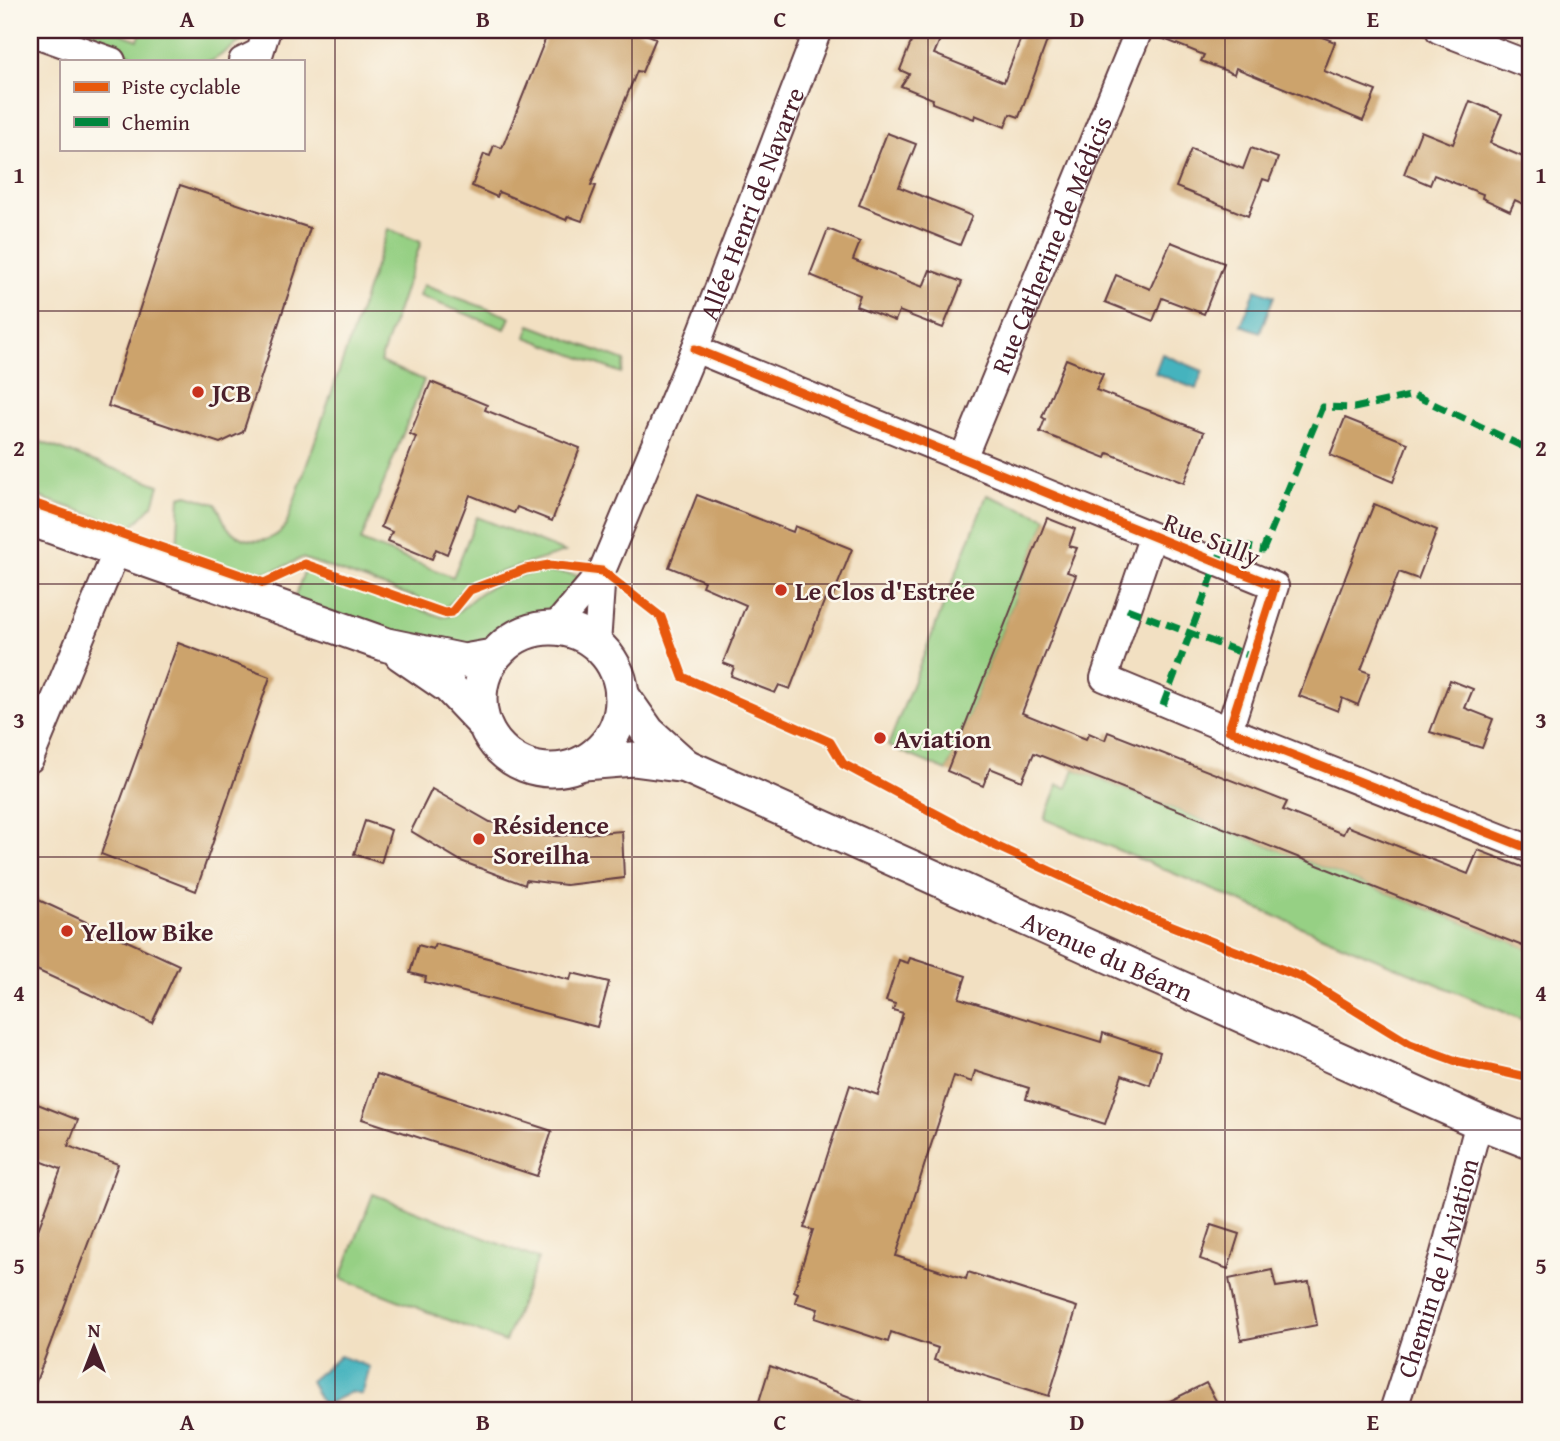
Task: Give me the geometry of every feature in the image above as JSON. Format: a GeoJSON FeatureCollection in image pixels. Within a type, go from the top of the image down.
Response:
{"type":"FeatureCollection","features":[{"type":"Feature","properties":{"kind":"street"},"geometry":{"type":"LineString","coordinates":[[244,60],[260,52],[267,30]]}},
{"type":"Feature","properties":{"kind":"street","name":"Allée Henri de Navarre"},"geometry":{"type":"LineString","coordinates":[[554,628],[602,571],[695,349],[818,30]]}},
{"type":"Feature","properties":{"kind":"street","name":"Rue Catherine de Médicis"},"geometry":{"type":"LineString","coordinates":[[963,458],[1139,30]]}},
{"type":"Feature","properties":{"kind":"street"},"geometry":{"type":"LineString","coordinates":[[1440,30],[1530,65]]}},
{"type":"Feature","properties":{"kind":"street"},"geometry":{"type":"LineString","coordinates":[[30,32],[109,60]]}},
{"type":"Feature","properties":{"kind":"street","name":"Rue Sully"},"geometry":{"type":"LineString","coordinates":[[695,349],[1275,586],[1229,730]]}},
{"type":"Feature","properties":{"kind":"street"},"geometry":{"type":"LineString","coordinates":[[30,519],[387,645],[464,661],[494,656]]}},
{"type":"Feature","properties":{"kind":"street","name":"Rue Sully"},"geometry":{"type":"LineString","coordinates":[[1152,538],[1104,678],[1530,849]]}},
{"type":"Feature","properties":{"kind":"street"},"geometry":{"type":"LineString","coordinates":[[30,759],[117,550]]}},
{"type":"Feature","properties":{"kind":"street","name":"Allée Henri de Navarre"},"geometry":{"type":"LineString","coordinates":[[597,645],[602,571]]}},
{"type":"Feature","properties":{"kind":"street"},"geometry":{"type":"LineString","coordinates":[[387,645],[449,687],[484,724],[495,745],[514,760],[536,770],[561,770],[584,763],[603,749],[617,729],[622,695],[612,662],[597,645],[577,633],[554,628],[531,631],[510,640],[494,656],[483,673],[479,700],[484,724]]}},
{"type":"Feature","properties":{"kind":"street","name":"Avenue du Béarn"},"geometry":{"type":"LineString","coordinates":[[622,695],[648,732],[686,766]]}},
{"type":"Feature","properties":{"kind":"street","name":"Avenue du Béarn"},"geometry":{"type":"LineString","coordinates":[[584,763],[633,759],[686,766],[1479,1122],[1530,1142]]}},
{"type":"Feature","properties":{"kind":"street","name":"Chemin de l'Aviation"},"geometry":{"type":"LineString","coordinates":[[1393,1411],[1443,1257],[1479,1122]]}},
{"type":"Feature","properties":{"kind":"green space"},"geometry":{"type":"Polygon","coordinates":[[[61,30],[111,30],[138,40],[142,30],[249,30],[240,42],[213,60],[146,60],[61,30]]]}},
{"type":"Feature","properties":{"kind":"green space"},"geometry":{"type":"Polygon","coordinates":[[[388,229],[421,242],[380,362],[424,380],[361,541],[453,577],[477,517],[565,552],[482,578],[464,588],[446,608],[302,558],[276,570],[249,572],[210,564],[177,549],[180,497],[187,495],[216,504],[230,530],[244,539],[267,539],[286,525],[388,229]]]}},
{"type":"Feature","properties":{"kind":"green space"},"geometry":{"type":"Polygon","coordinates":[[[423,285],[510,317],[505,329],[419,296],[423,285]]]}},
{"type":"Feature","properties":{"kind":"green space"},"geometry":{"type":"Polygon","coordinates":[[[530,325],[625,361],[621,373],[526,337],[530,325]]]}},
{"type":"Feature","properties":{"kind":"green space"},"geometry":{"type":"Polygon","coordinates":[[[30,438],[159,485],[153,505],[131,528],[30,494],[30,438]]]}},
{"type":"Feature","properties":{"kind":"green space"},"geometry":{"type":"Polygon","coordinates":[[[987,495],[1047,518],[947,771],[888,746],[987,495]]]}},
{"type":"Feature","properties":{"kind":"green space"},"geometry":{"type":"Polygon","coordinates":[[[305,569],[442,617],[459,611],[494,585],[518,576],[555,572],[579,576],[573,592],[554,617],[517,627],[490,644],[448,650],[293,602],[305,569]]]}},
{"type":"Feature","properties":{"kind":"green space"},"geometry":{"type":"Polygon","coordinates":[[[1074,769],[1530,949],[1530,1023],[1044,819],[1058,785],[1067,788],[1074,769]]]}},
{"type":"Feature","properties":{"kind":"green space"},"geometry":{"type":"Polygon","coordinates":[[[373,1194],[538,1259],[505,1342],[341,1278],[373,1194]]]}},
{"type":"Feature","properties":{"kind":"water"},"geometry":{"type":"Polygon","coordinates":[[[1256,289],[1274,296],[1260,332],[1241,325],[1256,289]]]}},
{"type":"Feature","properties":{"kind":"water"},"geometry":{"type":"Polygon","coordinates":[[[1162,354],[1203,371],[1196,389],[1155,373],[1162,354]]]}},
{"type":"Feature","properties":{"kind":"water"},"geometry":{"type":"Polygon","coordinates":[[[340,1356],[370,1367],[362,1395],[351,1392],[323,1406],[310,1381],[340,1356]]]}},
{"type":"Feature","properties":{"kind":"building"},"geometry":{"type":"Polygon","coordinates":[[[549,30],[636,30],[656,38],[642,72],[637,71],[610,137],[591,185],[596,186],[582,221],[568,216],[566,220],[499,192],[497,197],[472,186],[484,154],[490,156],[494,145],[502,148],[549,30]]]}},
{"type":"Feature","properties":{"kind":"building"},"geometry":{"type":"Polygon","coordinates":[[[916,30],[944,30],[934,54],[1004,82],[1024,30],[1051,30],[1019,117],[1010,114],[1005,127],[932,103],[933,99],[901,86],[909,74],[900,70],[916,30]]]}},
{"type":"Feature","properties":{"kind":"building"},"geometry":{"type":"Polygon","coordinates":[[[1154,30],[1304,30],[1335,42],[1324,71],[1376,91],[1363,121],[1236,68],[1234,74],[1201,61],[1204,55],[1154,35],[1154,30]]]}},
{"type":"Feature","properties":{"kind":"building"},"geometry":{"type":"Polygon","coordinates":[[[1470,101],[1502,114],[1490,143],[1530,160],[1530,207],[1515,200],[1510,211],[1482,198],[1483,194],[1434,175],[1430,185],[1404,174],[1421,131],[1453,144],[1470,101]]]}},
{"type":"Feature","properties":{"kind":"building"},"geometry":{"type":"Polygon","coordinates":[[[887,133],[916,144],[899,187],[972,216],[960,245],[859,205],[887,133]]]}},
{"type":"Feature","properties":{"kind":"building"},"geometry":{"type":"Polygon","coordinates":[[[1251,148],[1278,158],[1269,181],[1263,179],[1248,216],[1176,187],[1191,149],[1243,169],[1251,148]]]}},
{"type":"Feature","properties":{"kind":"building"},"geometry":{"type":"Polygon","coordinates":[[[180,185],[310,228],[243,432],[220,443],[108,406],[180,185]]]}},
{"type":"Feature","properties":{"kind":"building"},"geometry":{"type":"Polygon","coordinates":[[[828,229],[860,242],[853,260],[923,287],[930,270],[962,282],[943,328],[899,311],[895,321],[856,306],[860,295],[810,275],[828,229]]]}},
{"type":"Feature","properties":{"kind":"building"},"geometry":{"type":"Polygon","coordinates":[[[1171,242],[1224,263],[1204,314],[1162,298],[1153,321],[1105,302],[1116,275],[1150,289],[1171,242]]]}},
{"type":"Feature","properties":{"kind":"building"},"geometry":{"type":"Polygon","coordinates":[[[1066,359],[1103,374],[1096,390],[1204,432],[1184,483],[1108,453],[1106,458],[1040,432],[1045,419],[1042,417],[1066,359]]]}},
{"type":"Feature","properties":{"kind":"building"},"geometry":{"type":"Polygon","coordinates":[[[431,382],[487,405],[485,410],[580,448],[552,521],[517,507],[514,513],[470,495],[447,554],[436,549],[432,559],[388,541],[392,532],[381,527],[416,437],[410,434],[431,382]]]}},
{"type":"Feature","properties":{"kind":"building"},"geometry":{"type":"Polygon","coordinates":[[[1345,418],[1408,443],[1393,482],[1330,455],[1345,418]]]}},
{"type":"Feature","properties":{"kind":"building","name":"Le Clos d'Estrée"},"geometry":{"type":"Polygon","coordinates":[[[697,495],[793,532],[795,526],[852,549],[831,601],[825,599],[790,689],[779,685],[775,693],[731,676],[734,667],[723,663],[746,605],[702,586],[704,581],[669,567],[697,495]]]}},
{"type":"Feature","properties":{"kind":"building"},"geometry":{"type":"Polygon","coordinates":[[[1374,504],[1437,530],[1418,579],[1399,572],[1361,670],[1370,673],[1358,705],[1342,698],[1338,711],[1299,696],[1374,504]]]}},
{"type":"Feature","properties":{"kind":"building"},"geometry":{"type":"Polygon","coordinates":[[[1047,518],[1075,529],[1069,546],[1077,548],[1067,572],[1076,575],[1022,713],[1086,739],[1089,733],[1105,740],[1108,732],[1287,802],[1283,810],[1343,834],[1347,826],[1468,874],[1478,850],[1530,870],[1530,949],[1034,753],[1022,781],[990,768],[983,786],[947,771],[1047,518]]]}},
{"type":"Feature","properties":{"kind":"building"},"geometry":{"type":"Polygon","coordinates":[[[178,643],[270,677],[196,891],[101,854],[178,643]]]}},
{"type":"Feature","properties":{"kind":"building"},"geometry":{"type":"Polygon","coordinates":[[[1450,680],[1473,689],[1465,708],[1493,719],[1482,748],[1430,732],[1450,680]]]}},
{"type":"Feature","properties":{"kind":"building","name":"Résidence Soreilha"},"geometry":{"type":"Polygon","coordinates":[[[432,789],[490,822],[556,836],[622,831],[624,878],[566,885],[526,880],[525,885],[461,861],[411,831],[432,789]]]}},
{"type":"Feature","properties":{"kind":"building"},"geometry":{"type":"Polygon","coordinates":[[[365,821],[391,830],[381,863],[354,854],[365,821]]]}},
{"type":"Feature","properties":{"kind":"building","name":"Yellow Bike"},"geometry":{"type":"Polygon","coordinates":[[[30,896],[179,965],[152,1023],[30,967],[30,896]]]}},
{"type":"Feature","properties":{"kind":"building"},"geometry":{"type":"Polygon","coordinates":[[[435,944],[570,980],[572,973],[609,982],[597,1027],[425,982],[426,977],[410,973],[418,945],[433,949],[435,944]]]}},
{"type":"Feature","properties":{"kind":"building"},"geometry":{"type":"Polygon","coordinates":[[[910,958],[966,976],[959,998],[1101,1042],[1103,1033],[1160,1052],[1150,1085],[1122,1075],[1105,1124],[1026,1099],[1029,1088],[975,1071],[972,1082],[954,1076],[926,1160],[896,1256],[966,1279],[968,1272],[1077,1307],[1049,1396],[934,1360],[938,1348],[891,1332],[888,1342],[815,1318],[818,1309],[795,1302],[798,1293],[794,1291],[813,1230],[804,1228],[850,1085],[878,1095],[903,1013],[893,1010],[895,1004],[886,1001],[899,960],[908,963],[910,958]]]}},
{"type":"Feature","properties":{"kind":"building"},"geometry":{"type":"Polygon","coordinates":[[[377,1074],[552,1131],[537,1176],[362,1119],[377,1074]]]}},
{"type":"Feature","properties":{"kind":"building"},"geometry":{"type":"Polygon","coordinates":[[[30,1101],[78,1120],[68,1146],[118,1164],[32,1392],[30,1251],[61,1169],[30,1157],[30,1101]]]}},
{"type":"Feature","properties":{"kind":"building"},"geometry":{"type":"Polygon","coordinates":[[[1211,1225],[1239,1234],[1228,1269],[1200,1259],[1211,1225]]]}},
{"type":"Feature","properties":{"kind":"building"},"geometry":{"type":"Polygon","coordinates":[[[1272,1270],[1276,1287],[1309,1282],[1317,1325],[1241,1340],[1229,1279],[1272,1270]]]}},
{"type":"Feature","properties":{"kind":"building"},"geometry":{"type":"Polygon","coordinates":[[[770,1366],[881,1409],[756,1411],[770,1366]]]}},
{"type":"Feature","properties":{"kind":"building"},"geometry":{"type":"Polygon","coordinates":[[[1206,1383],[1222,1411],[1150,1411],[1206,1383]]]}},
{"type":"Feature","properties":{"kind":"marked path"},"geometry":{"type":"LineString","coordinates":[[1163,705],[1225,542],[1263,550],[1322,407],[1354,408],[1414,395],[1530,450]]}},
{"type":"Feature","properties":{"kind":"marked path"},"geometry":{"type":"LineString","coordinates":[[1127,609],[1253,657]]}},
{"type":"Feature","properties":{"kind":"cycle path"},"geometry":{"type":"LineString","coordinates":[[695,349],[1275,586],[1229,730],[1530,849]]}},
{"type":"Feature","properties":{"kind":"cycle path"},"geometry":{"type":"LineString","coordinates":[[30,502],[264,583],[305,564],[444,613],[452,612],[470,590],[526,569],[549,565],[602,571],[661,617],[683,677],[830,742],[843,764],[996,846],[1147,916],[1301,977],[1410,1044],[1459,1062],[1530,1078]]}},
{"type":"Feature","properties":{"kind":"place","name":"JCB"},"geometry":{"type":"Point","coordinates":[198,392]}},
{"type":"Feature","properties":{"kind":"place","name":"Le Clos d'Estrée"},"geometry":{"type":"Point","coordinates":[781,590]}},
{"type":"Feature","properties":{"kind":"place","name":"Aviation"},"geometry":{"type":"Point","coordinates":[880,738]}},
{"type":"Feature","properties":{"kind":"place","name":"Résidence Soreilha"},"geometry":{"type":"Point","coordinates":[479,839]}},
{"type":"Feature","properties":{"kind":"place","name":"Yellow Bike"},"geometry":{"type":"Point","coordinates":[67,931]}}]}
